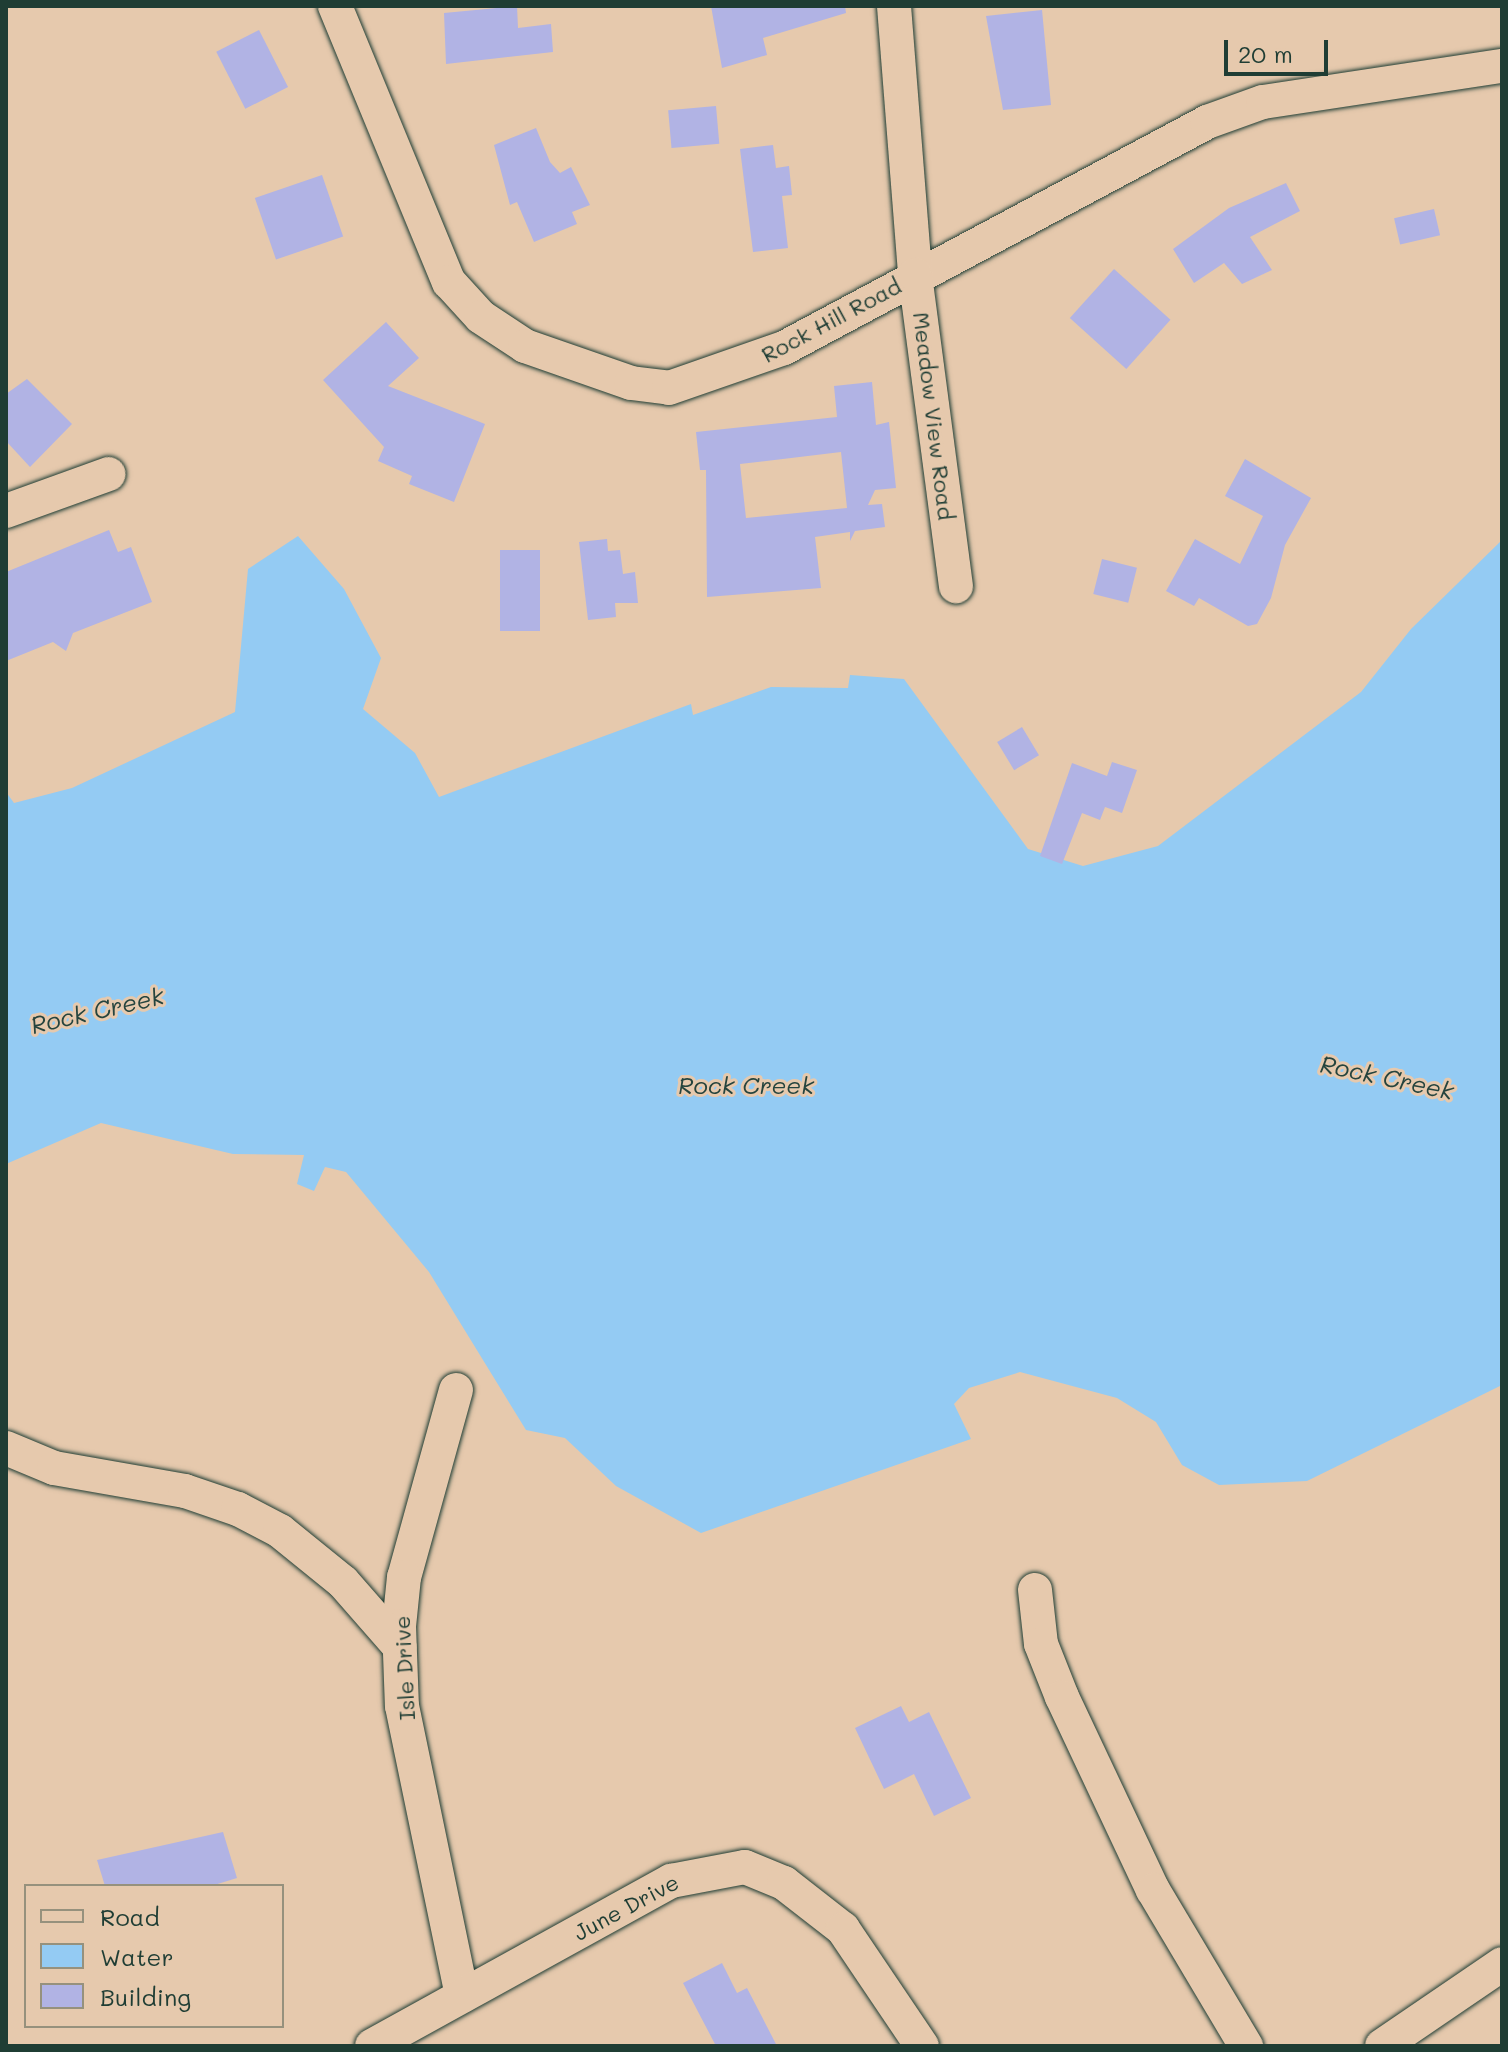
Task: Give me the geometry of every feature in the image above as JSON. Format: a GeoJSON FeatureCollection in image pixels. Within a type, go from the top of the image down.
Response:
{"type":"FeatureCollection","features":[{"type":"Feature","properties":{"kind":"street","name":"Rock Hill Road"},"geometry":{"type":"LineString","coordinates":[[335,6],[449,282],[481,317],[525,346],[631,383],[694,385],[784,348],[915,275],[1207,122],[1263,102],[1502,66]]}},
{"type":"Feature","properties":{"kind":"street","name":"Meadow View Road"},"geometry":{"type":"LineString","coordinates":[[894,6],[915,275],[956,586]]}},
{"type":"Feature","properties":{"kind":"street"},"geometry":{"type":"LineString","coordinates":[[6,511],[109,474]]}},
{"type":"Feature","properties":{"kind":"street","name":"Isle Drive"},"geometry":{"type":"LineString","coordinates":[[456,1390],[404,1577],[400,1647],[402,1706],[462,1996]]}},
{"type":"Feature","properties":{"kind":"street"},"geometry":{"type":"LineString","coordinates":[[6,1448],[54,1468],[185,1491],[252,1517],[343,1582],[400,1647]]}},
{"type":"Feature","properties":{"kind":"street"},"geometry":{"type":"LineString","coordinates":[[1035,1590],[1041,1644],[1062,1697],[1153,1890],[1246,2046]]}},
{"type":"Feature","properties":{"kind":"street","name":"June Drive"},"geometry":{"type":"LineString","coordinates":[[372,2046],[671,1881],[745,1867],[784,1883],[843,1929],[922,2046]]}},
{"type":"Feature","properties":{"kind":"street"},"geometry":{"type":"LineString","coordinates":[[1382,2046],[1502,1964]]}},
{"type":"Feature","properties":{"kind":"water","name":"Rock Creek"},"geometry":{"type":"Polygon","coordinates":[[[298,536],[344,589],[381,658],[363,709],[415,753],[439,797],[691,704],[693,715],[771,687],[848,688],[850,675],[904,679],[1028,849],[1083,866],[1158,846],[1361,692],[1411,629],[1502,540],[1502,1385],[1307,1481],[1219,1485],[1182,1465],[1156,1422],[1117,1398],[1020,1372],[969,1388],[954,1404],[971,1439],[701,1533],[616,1486],[565,1438],[526,1430],[429,1272],[346,1172],[325,1167],[314,1191],[297,1184],[304,1155],[233,1154],[101,1123],[6,1164],[6,792],[14,803],[72,788],[235,712],[248,569],[298,536]]]}},
{"type":"Feature","properties":{"kind":"building"},"geometry":{"type":"Polygon","coordinates":[[[517,6],[518,28],[551,24],[553,52],[446,64],[444,13],[517,6]]]}},
{"type":"Feature","properties":{"kind":"building"},"geometry":{"type":"Polygon","coordinates":[[[711,6],[845,6],[846,13],[763,38],[767,55],[722,68],[711,6]]]}},
{"type":"Feature","properties":{"kind":"building"},"geometry":{"type":"Polygon","coordinates":[[[1042,10],[1051,105],[1003,110],[986,16],[1042,10]]]}},
{"type":"Feature","properties":{"kind":"building"},"geometry":{"type":"Polygon","coordinates":[[[259,30],[288,87],[245,109],[216,52],[259,30]]]}},
{"type":"Feature","properties":{"kind":"building"},"geometry":{"type":"Polygon","coordinates":[[[716,106],[719,144],[671,148],[668,110],[716,106]]]}},
{"type":"Feature","properties":{"kind":"building"},"geometry":{"type":"Polygon","coordinates":[[[536,128],[550,162],[560,173],[571,167],[590,205],[572,212],[577,224],[534,242],[517,202],[510,205],[494,145],[536,128]]]}},
{"type":"Feature","properties":{"kind":"building"},"geometry":{"type":"Polygon","coordinates":[[[773,145],[776,168],[789,166],[792,195],[782,196],[788,248],[753,252],[740,149],[773,145]]]}},
{"type":"Feature","properties":{"kind":"building"},"geometry":{"type":"Polygon","coordinates":[[[322,175],[343,236],[276,260],[255,198],[322,175]]]}},
{"type":"Feature","properties":{"kind":"building"},"geometry":{"type":"Polygon","coordinates":[[[1286,183],[1300,211],[1250,237],[1272,270],[1242,284],[1224,263],[1194,283],[1173,249],[1229,208],[1286,183]]]}},
{"type":"Feature","properties":{"kind":"building"},"geometry":{"type":"Polygon","coordinates":[[[1434,209],[1440,235],[1400,245],[1394,218],[1434,209]]]}},
{"type":"Feature","properties":{"kind":"building"},"geometry":{"type":"Polygon","coordinates":[[[1114,269],[1170,320],[1126,369],[1070,318],[1114,269]]]}},
{"type":"Feature","properties":{"kind":"building"},"geometry":{"type":"Polygon","coordinates":[[[386,322],[419,358],[388,386],[485,424],[454,502],[409,484],[412,476],[378,461],[384,447],[323,380],[386,322]]]}},
{"type":"Feature","properties":{"kind":"building"},"geometry":{"type":"Polygon","coordinates":[[[27,379],[72,424],[30,467],[6,441],[6,394],[27,379]]]}},
{"type":"Feature","properties":{"kind":"building"},"geometry":{"type":"Polygon","coordinates":[[[872,382],[876,425],[889,422],[896,488],[875,490],[868,505],[882,504],[885,527],[855,531],[850,541],[850,532],[815,537],[821,588],[707,597],[706,470],[700,470],[696,432],[837,417],[834,386],[872,382]],[[841,452],[740,464],[746,518],[847,508],[841,452]]]}},
{"type":"Feature","properties":{"kind":"building"},"geometry":{"type":"Polygon","coordinates":[[[1245,459],[1311,498],[1285,545],[1271,598],[1257,624],[1248,626],[1199,598],[1194,606],[1166,591],[1195,539],[1240,564],[1263,516],[1225,496],[1245,459]]]}},
{"type":"Feature","properties":{"kind":"building"},"geometry":{"type":"Polygon","coordinates":[[[109,530],[118,552],[131,547],[152,602],[73,633],[66,651],[53,642],[6,661],[6,572],[109,530]]]}},
{"type":"Feature","properties":{"kind":"building"},"geometry":{"type":"Polygon","coordinates":[[[607,539],[608,551],[620,550],[623,574],[635,572],[638,603],[615,603],[616,617],[588,620],[579,542],[607,539]]]}},
{"type":"Feature","properties":{"kind":"building"},"geometry":{"type":"Polygon","coordinates":[[[500,550],[540,550],[540,631],[500,631],[500,550]]]}},
{"type":"Feature","properties":{"kind":"building"},"geometry":{"type":"Polygon","coordinates":[[[1102,559],[1137,568],[1128,603],[1093,594],[1102,559]]]}},
{"type":"Feature","properties":{"kind":"building"},"geometry":{"type":"Polygon","coordinates":[[[1022,727],[1039,755],[1014,770],[997,742],[1022,727]]]}},
{"type":"Feature","properties":{"kind":"building"},"geometry":{"type":"Polygon","coordinates":[[[1112,762],[1137,770],[1122,813],[1105,807],[1100,820],[1082,813],[1062,864],[1040,856],[1072,763],[1107,776],[1112,762]]]}},
{"type":"Feature","properties":{"kind":"building"},"geometry":{"type":"Polygon","coordinates":[[[901,1706],[909,1722],[929,1712],[971,1798],[934,1816],[914,1774],[884,1789],[855,1728],[901,1706]]]}},
{"type":"Feature","properties":{"kind":"building"},"geometry":{"type":"Polygon","coordinates":[[[223,1832],[237,1878],[218,1884],[104,1884],[97,1860],[223,1832]]]}},
{"type":"Feature","properties":{"kind":"building"},"geometry":{"type":"Polygon","coordinates":[[[722,1963],[737,1993],[747,1988],[777,2046],[716,2046],[683,1983],[722,1963]]]}}]}
